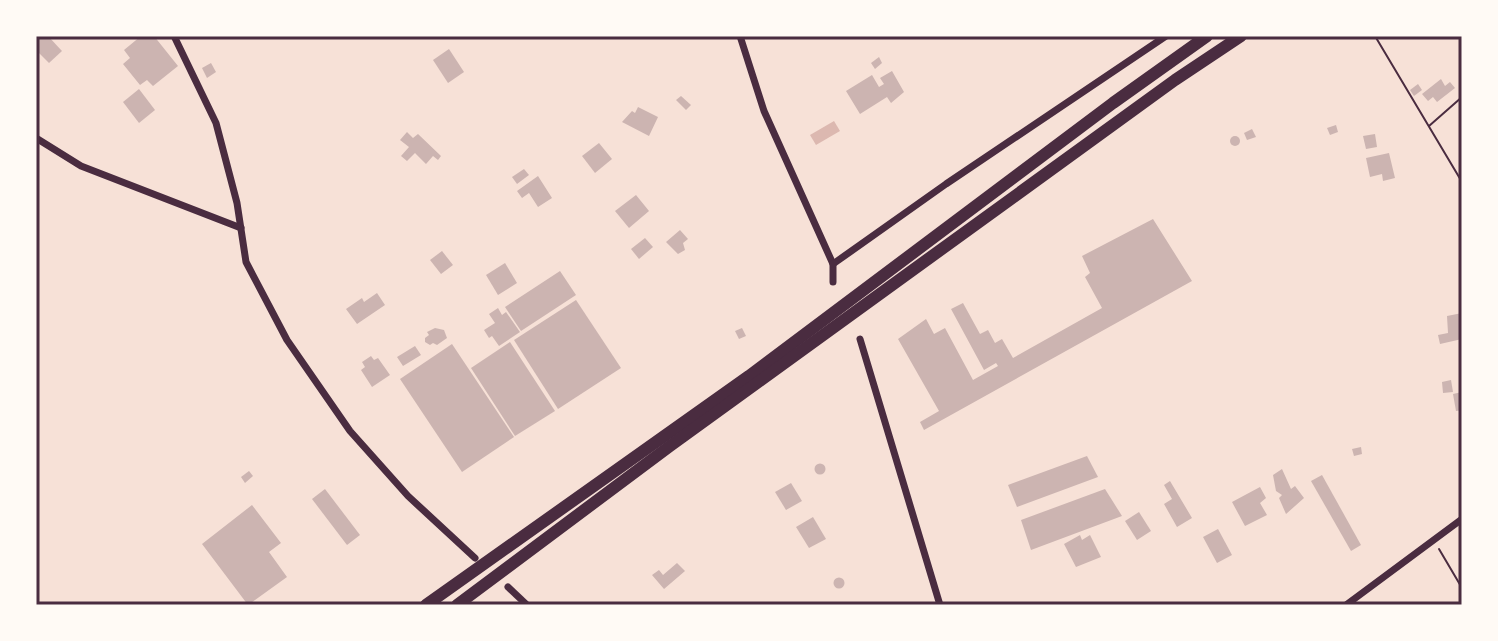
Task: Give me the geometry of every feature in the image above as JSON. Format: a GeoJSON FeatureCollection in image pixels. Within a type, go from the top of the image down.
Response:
{"type":"FeatureCollection","features":[{"type":"Feature","properties":{"kind":"highway"},"geometry":{"type":"LineString","coordinates":[[426,605],[737,385],[1207,36]]}},
{"type":"Feature","properties":{"kind":"highway"},"geometry":{"type":"LineString","coordinates":[[457,605],[670,446],[1175,80],[1241,36]]}},
{"type":"Feature","properties":{"kind":"street"},"geometry":{"type":"LineString","coordinates":[[174,36],[216,123],[246,262],[287,340],[350,431],[408,496],[475,558]]}},
{"type":"Feature","properties":{"kind":"street"},"geometry":{"type":"LineString","coordinates":[[740,36],[764,111],[833,264],[833,282]]}},
{"type":"Feature","properties":{"kind":"street"},"geometry":{"type":"LineString","coordinates":[[833,264],[1166,36]]}},
{"type":"Feature","properties":{"kind":"street"},"geometry":{"type":"LineString","coordinates":[[36,138],[81,166],[241,228]]}},
{"type":"Feature","properties":{"kind":"street"},"geometry":{"type":"LineString","coordinates":[[860,339],[940,605]]}},
{"type":"Feature","properties":{"kind":"street"},"geometry":{"type":"LineString","coordinates":[[1346,605],[1462,519]]}},
{"type":"Feature","properties":{"kind":"street"},"geometry":{"type":"LineString","coordinates":[[508,587],[527,605]]}},
{"type":"Feature","properties":{"kind":"path"},"geometry":{"type":"LineString","coordinates":[[1375,36],[1462,182]]}},
{"type":"Feature","properties":{"kind":"path"},"geometry":{"type":"LineString","coordinates":[[1428,127],[1462,97]]}},
{"type":"Feature","properties":{"kind":"path"},"geometry":{"type":"LineString","coordinates":[[1435,541],[1462,588]]}},
{"type":"Feature","properties":{"kind":"shaded area"},"geometry":{"type":"Polygon","coordinates":[[[834,121],[840,131],[816,145],[810,135],[834,121]]]}},
{"type":"Feature","properties":{"kind":"building"},"geometry":{"type":"Polygon","coordinates":[[[36,36],[48,36],[62,51],[49,63],[36,50],[36,36]]]}},
{"type":"Feature","properties":{"kind":"building"},"geometry":{"type":"Polygon","coordinates":[[[141,36],[154,36],[178,66],[153,86],[147,80],[140,85],[123,64],[130,58],[124,50],[141,36]]]}},
{"type":"Feature","properties":{"kind":"building"},"geometry":{"type":"Polygon","coordinates":[[[449,49],[464,72],[448,83],[433,60],[449,49]]]}},
{"type":"Feature","properties":{"kind":"building"},"geometry":{"type":"Polygon","coordinates":[[[879,57],[882,63],[875,69],[871,63],[879,57]]]}},
{"type":"Feature","properties":{"kind":"building"},"geometry":{"type":"Polygon","coordinates":[[[211,63],[216,72],[207,78],[202,68],[211,63]]]}},
{"type":"Feature","properties":{"kind":"building"},"geometry":{"type":"Polygon","coordinates":[[[892,71],[904,92],[891,103],[887,97],[860,114],[846,91],[872,75],[879,87],[884,84],[880,78],[892,71]]]}},
{"type":"Feature","properties":{"kind":"building"},"geometry":{"type":"Polygon","coordinates":[[[1441,79],[1445,86],[1450,82],[1455,88],[1437,102],[1433,97],[1428,101],[1422,94],[1441,79]]]}},
{"type":"Feature","properties":{"kind":"building"},"geometry":{"type":"Polygon","coordinates":[[[1418,84],[1422,90],[1414,96],[1410,90],[1418,84]]]}},
{"type":"Feature","properties":{"kind":"building"},"geometry":{"type":"Polygon","coordinates":[[[139,89],[155,110],[139,123],[123,102],[139,89]]]}},
{"type":"Feature","properties":{"kind":"building"},"geometry":{"type":"Polygon","coordinates":[[[681,96],[691,105],[686,110],[676,100],[681,96]]]}},
{"type":"Feature","properties":{"kind":"building"},"geometry":{"type":"Polygon","coordinates":[[[638,107],[658,117],[649,136],[622,122],[638,107]]]}},
{"type":"Feature","properties":{"kind":"building"},"geometry":{"type":"Polygon","coordinates":[[[1336,125],[1338,132],[1330,135],[1327,128],[1336,125]]]}},
{"type":"Feature","properties":{"kind":"building"},"geometry":{"type":"Polygon","coordinates":[[[1252,129],[1256,137],[1247,140],[1244,133],[1252,129]]]}},
{"type":"Feature","properties":{"kind":"building"},"geometry":{"type":"Polygon","coordinates":[[[407,132],[413,138],[418,134],[441,156],[438,160],[433,156],[426,164],[415,153],[407,161],[401,156],[409,147],[400,140],[407,132]]]}},
{"type":"Feature","properties":{"kind":"building"},"geometry":{"type":"Polygon","coordinates":[[[1375,134],[1377,147],[1366,149],[1363,136],[1375,134]]]}},
{"type":"Feature","properties":{"kind":"building"},"geometry":{"type":"Polygon","coordinates":[[[1235,136],[1240,141],[1235,146],[1230,141],[1235,136]]]}},
{"type":"Feature","properties":{"kind":"building"},"geometry":{"type":"Polygon","coordinates":[[[599,143],[612,159],[595,173],[582,156],[599,143]]]}},
{"type":"Feature","properties":{"kind":"building"},"geometry":{"type":"Polygon","coordinates":[[[1389,153],[1395,178],[1383,181],[1382,174],[1370,177],[1366,158],[1389,153]]]}},
{"type":"Feature","properties":{"kind":"building"},"geometry":{"type":"Polygon","coordinates":[[[524,169],[529,175],[517,184],[512,177],[524,169]]]}},
{"type":"Feature","properties":{"kind":"building"},"geometry":{"type":"Polygon","coordinates":[[[538,176],[552,198],[538,207],[529,193],[522,198],[517,191],[538,176]]]}},
{"type":"Feature","properties":{"kind":"building"},"geometry":{"type":"Polygon","coordinates":[[[636,195],[649,211],[629,228],[615,211],[636,195]]]}},
{"type":"Feature","properties":{"kind":"building"},"geometry":{"type":"Polygon","coordinates":[[[1153,219],[1192,281],[924,430],[920,422],[939,411],[898,339],[926,319],[934,334],[945,328],[973,380],[998,366],[996,363],[984,370],[951,309],[963,303],[980,334],[988,330],[995,343],[1002,339],[1013,358],[1102,308],[1085,277],[1090,273],[1082,256],[1153,219]]]}},
{"type":"Feature","properties":{"kind":"building"},"geometry":{"type":"Polygon","coordinates":[[[680,230],[688,239],[683,243],[685,250],[678,254],[666,242],[680,230]]]}},
{"type":"Feature","properties":{"kind":"building"},"geometry":{"type":"Polygon","coordinates":[[[645,238],[653,247],[639,259],[631,249],[645,238]]]}},
{"type":"Feature","properties":{"kind":"building"},"geometry":{"type":"Polygon","coordinates":[[[442,251],[453,265],[441,274],[430,260],[442,251]]]}},
{"type":"Feature","properties":{"kind":"building"},"geometry":{"type":"Polygon","coordinates":[[[505,263],[517,283],[498,295],[486,275],[505,263]]]}},
{"type":"Feature","properties":{"kind":"building"},"geometry":{"type":"Polygon","coordinates":[[[560,271],[576,295],[521,331],[505,307],[560,271]]]}},
{"type":"Feature","properties":{"kind":"building"},"geometry":{"type":"Polygon","coordinates":[[[377,293],[385,305],[357,324],[346,309],[362,298],[364,302],[377,293]]]}},
{"type":"Feature","properties":{"kind":"building"},"geometry":{"type":"Polygon","coordinates":[[[576,300],[621,368],[558,409],[514,340],[576,300]]]}},
{"type":"Feature","properties":{"kind":"building"},"geometry":{"type":"Polygon","coordinates":[[[498,308],[502,315],[506,312],[520,332],[499,346],[484,330],[495,323],[489,314],[498,308]]]}},
{"type":"Feature","properties":{"kind":"building"},"geometry":{"type":"Polygon","coordinates":[[[1462,313],[1462,339],[1440,344],[1438,335],[1448,333],[1447,316],[1462,313]]]}},
{"type":"Feature","properties":{"kind":"building"},"geometry":{"type":"Polygon","coordinates":[[[435,328],[444,330],[447,338],[437,345],[430,345],[425,338],[429,335],[427,332],[435,328]]]}},
{"type":"Feature","properties":{"kind":"building"},"geometry":{"type":"Polygon","coordinates":[[[742,328],[746,336],[739,339],[735,331],[742,328]]]}},
{"type":"Feature","properties":{"kind":"building"},"geometry":{"type":"Polygon","coordinates":[[[510,342],[555,411],[515,436],[471,368],[510,342]]]}},
{"type":"Feature","properties":{"kind":"building"},"geometry":{"type":"Polygon","coordinates":[[[452,344],[514,437],[462,472],[400,379],[452,344]]]}},
{"type":"Feature","properties":{"kind":"building"},"geometry":{"type":"Polygon","coordinates":[[[415,346],[421,355],[403,366],[397,357],[415,346]]]}},
{"type":"Feature","properties":{"kind":"building"},"geometry":{"type":"Polygon","coordinates":[[[371,356],[374,360],[378,358],[390,375],[372,387],[361,370],[365,367],[362,362],[371,356]]]}},
{"type":"Feature","properties":{"kind":"building"},"geometry":{"type":"Polygon","coordinates":[[[1451,380],[1453,392],[1443,393],[1442,382],[1451,380]]]}},
{"type":"Feature","properties":{"kind":"building"},"geometry":{"type":"Polygon","coordinates":[[[1462,392],[1462,410],[1456,411],[1453,394],[1462,392]]]}},
{"type":"Feature","properties":{"kind":"building"},"geometry":{"type":"Polygon","coordinates":[[[1361,447],[1362,454],[1354,456],[1352,449],[1361,447]]]}},
{"type":"Feature","properties":{"kind":"building"},"geometry":{"type":"Polygon","coordinates":[[[1087,456],[1098,477],[1017,507],[1008,485],[1087,456]]]}},
{"type":"Feature","properties":{"kind":"building"},"geometry":{"type":"Polygon","coordinates":[[[820,463],[826,469],[820,475],[814,469],[820,463]]]}},
{"type":"Feature","properties":{"kind":"building"},"geometry":{"type":"Polygon","coordinates":[[[1282,469],[1291,489],[1295,486],[1304,498],[1286,514],[1273,475],[1282,469]]]}},
{"type":"Feature","properties":{"kind":"building"},"geometry":{"type":"Polygon","coordinates":[[[249,471],[253,476],[245,483],[241,477],[249,471]]]}},
{"type":"Feature","properties":{"kind":"building"},"geometry":{"type":"Polygon","coordinates":[[[1322,475],[1361,545],[1351,551],[1311,481],[1322,475]]]}},
{"type":"Feature","properties":{"kind":"building"},"geometry":{"type":"Polygon","coordinates":[[[1170,481],[1192,518],[1177,527],[1164,504],[1172,499],[1164,485],[1170,481]]]}},
{"type":"Feature","properties":{"kind":"building"},"geometry":{"type":"Polygon","coordinates":[[[791,483],[802,501],[786,510],[775,492],[791,483]]]}},
{"type":"Feature","properties":{"kind":"building"},"geometry":{"type":"Polygon","coordinates":[[[1260,487],[1266,498],[1260,503],[1267,515],[1245,526],[1232,502],[1260,487]]]}},
{"type":"Feature","properties":{"kind":"building"},"geometry":{"type":"Polygon","coordinates":[[[325,489],[360,535],[347,545],[312,499],[325,489]]]}},
{"type":"Feature","properties":{"kind":"building"},"geometry":{"type":"Polygon","coordinates":[[[1105,489],[1122,516],[1031,550],[1021,520],[1105,489]]]}},
{"type":"Feature","properties":{"kind":"building"},"geometry":{"type":"Polygon","coordinates":[[[252,505],[281,543],[269,552],[287,577],[248,605],[202,544],[252,505]]]}},
{"type":"Feature","properties":{"kind":"building"},"geometry":{"type":"Polygon","coordinates":[[[1139,512],[1151,531],[1137,540],[1125,521],[1139,512]]]}},
{"type":"Feature","properties":{"kind":"building"},"geometry":{"type":"Polygon","coordinates":[[[813,517],[826,539],[809,548],[796,527],[813,517]]]}},
{"type":"Feature","properties":{"kind":"building"},"geometry":{"type":"Polygon","coordinates":[[[1218,529],[1232,555],[1217,563],[1203,537],[1218,529]]]}},
{"type":"Feature","properties":{"kind":"building"},"geometry":{"type":"Polygon","coordinates":[[[1080,535],[1082,540],[1090,535],[1101,557],[1076,567],[1064,544],[1080,535]]]}},
{"type":"Feature","properties":{"kind":"building"},"geometry":{"type":"Polygon","coordinates":[[[677,563],[685,571],[664,589],[652,575],[659,570],[663,575],[677,563]]]}},
{"type":"Feature","properties":{"kind":"building"},"geometry":{"type":"Polygon","coordinates":[[[839,578],[844,583],[839,588],[834,583],[839,578]]]}}]}
